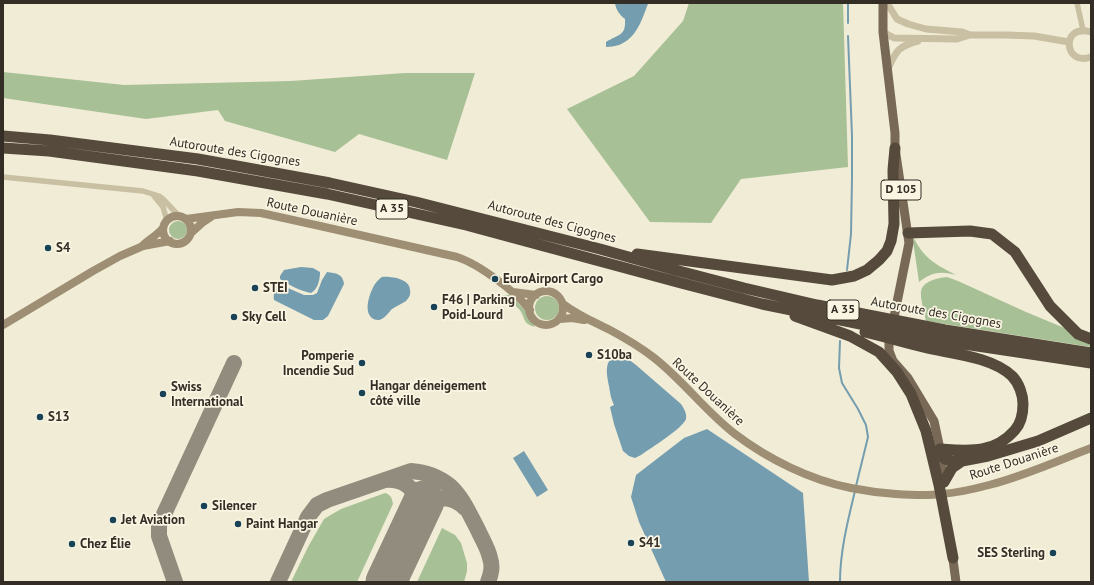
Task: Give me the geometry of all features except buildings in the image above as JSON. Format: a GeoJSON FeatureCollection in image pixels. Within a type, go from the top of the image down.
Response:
{"type":"FeatureCollection","features":[{"type":"Feature","properties":{"kind":"highway","name":"Autoroute des Cigognes"},"geometry":{"type":"LineString","coordinates":[[3,136],[50,140],[198,159],[330,182],[600,248],[675,270],[817,305],[945,330],[1091,353]]}},
{"type":"Feature","properties":{"kind":"highway","name":"Autoroute des Cigognes"},"geometry":{"type":"LineString","coordinates":[[3,148],[49,151],[198,171],[327,194],[466,225],[762,304],[944,341],[1091,364]]}},
{"type":"Feature","properties":{"kind":"highway"},"geometry":{"type":"LineString","coordinates":[[600,248],[832,280],[854,276],[866,270],[879,260],[887,251],[894,224],[893,170],[895,148]]}},
{"type":"Feature","properties":{"kind":"highway"},"geometry":{"type":"LineString","coordinates":[[908,238],[914,232],[970,231],[992,234],[1015,252],[1050,306],[1078,334],[1091,339]]}},
{"type":"Feature","properties":{"kind":"highway"},"geometry":{"type":"LineString","coordinates":[[762,304],[908,343],[968,356],[994,365],[1013,377],[1018,383],[1023,403],[1022,418],[1011,435],[990,448],[981,450],[940,452]]}},
{"type":"Feature","properties":{"kind":"highway"},"geometry":{"type":"LineString","coordinates":[[762,304],[850,336],[879,352],[897,372],[911,394],[926,431],[942,485],[942,501],[953,558]]}},
{"type":"Feature","properties":{"kind":"highway"},"geometry":{"type":"LineString","coordinates":[[940,452],[945,459],[951,461],[962,461],[988,456],[1038,441],[1091,418]]}},
{"type":"Feature","properties":{"kind":"highway"},"geometry":{"type":"LineString","coordinates":[[942,485],[952,468],[962,461]]}},
{"type":"Feature","properties":{"kind":"main road","name":"D 105"},"geometry":{"type":"LineString","coordinates":[[883,3],[883,32],[895,133],[895,148],[908,238]]}},
{"type":"Feature","properties":{"kind":"main road","name":"Route Douanière"},"geometry":{"type":"LineString","coordinates":[[183,218],[214,216],[238,212],[261,213],[449,255],[474,264],[513,292],[530,310]]}},
{"type":"Feature","properties":{"kind":"main road"},"geometry":{"type":"LineString","coordinates":[[143,246],[174,216],[183,218],[190,224],[191,233],[185,242],[177,244],[170,241],[163,233],[165,225]]}},
{"type":"Feature","properties":{"kind":"main road","name":"Route Douanière"},"geometry":{"type":"LineString","coordinates":[[191,233],[202,222],[214,216]]}},
{"type":"Feature","properties":{"kind":"main road"},"geometry":{"type":"LineString","coordinates":[[908,238],[889,342],[889,351],[893,361],[908,378],[934,421],[940,452],[942,485],[956,582]]}},
{"type":"Feature","properties":{"kind":"main road"},"geometry":{"type":"LineString","coordinates":[[3,325],[107,263],[143,246],[170,241]]}},
{"type":"Feature","properties":{"kind":"main road","name":"Route Douanière"},"geometry":{"type":"LineString","coordinates":[[513,292],[536,295]]}},
{"type":"Feature","properties":{"kind":"main road"},"geometry":{"type":"LineString","coordinates":[[545,292],[550,292],[558,296],[563,304],[564,309],[560,319],[546,325],[541,324],[533,318],[530,310],[532,300],[536,295],[545,292]]}},
{"type":"Feature","properties":{"kind":"main road","name":"Route Douanière"},"geometry":{"type":"LineString","coordinates":[[563,304],[573,312],[620,335],[653,357],[716,418],[748,443],[787,466],[822,480],[850,488],[910,495],[942,494],[990,485],[1042,468],[1091,448]]}},
{"type":"Feature","properties":{"kind":"main road","name":"Route Douanière"},"geometry":{"type":"LineString","coordinates":[[560,319],[572,318],[590,321]]}},
{"type":"Feature","properties":{"kind":"street"},"geometry":{"type":"LineString","coordinates":[[887,3],[897,19],[908,24],[926,29],[962,32],[970,35]]}},
{"type":"Feature","properties":{"kind":"street"},"geometry":{"type":"LineString","coordinates":[[1077,3],[1083,30]]}},
{"type":"Feature","properties":{"kind":"street"},"geometry":{"type":"LineString","coordinates":[[1091,32],[1083,30],[1074,33],[1069,42],[1071,51],[1076,57],[1081,59],[1091,57]]}},
{"type":"Feature","properties":{"kind":"street"},"geometry":{"type":"LineString","coordinates":[[883,32],[894,38],[957,39],[970,35],[1034,36],[1069,42]]}},
{"type":"Feature","properties":{"kind":"street"},"geometry":{"type":"LineString","coordinates":[[887,71],[899,49],[906,44],[926,39]]}},
{"type":"Feature","properties":{"kind":"street"},"geometry":{"type":"LineString","coordinates":[[3,177],[143,191],[159,196],[183,218]]}},
{"type":"Feature","properties":{"kind":"street"},"geometry":{"type":"LineString","coordinates":[[154,195],[163,207],[165,225]]}},
{"type":"Feature","properties":{"kind":"green space"},"geometry":{"type":"Polygon","coordinates":[[[689,3],[843,3],[848,167],[741,179],[711,223],[650,222],[567,109],[634,76],[683,21],[689,3]]]}},
{"type":"Feature","properties":{"kind":"green space"},"geometry":{"type":"Polygon","coordinates":[[[3,72],[124,85],[291,81],[405,73],[475,73],[447,160],[359,134],[335,152],[225,121],[218,110],[146,119],[3,98],[3,72]]]}},
{"type":"Feature","properties":{"kind":"green space"},"geometry":{"type":"Polygon","coordinates":[[[178,221],[182,222],[186,226],[186,234],[182,238],[178,239],[174,238],[170,234],[169,230],[170,226],[174,222],[178,221]]]}},
{"type":"Feature","properties":{"kind":"green space"},"geometry":{"type":"Polygon","coordinates":[[[912,234],[920,249],[930,259],[956,275],[936,273],[919,282],[912,234]]]}},
{"type":"Feature","properties":{"kind":"green space"},"geometry":{"type":"Polygon","coordinates":[[[947,277],[1091,339],[1091,347],[926,321],[921,298],[922,288],[931,281],[947,277]]]}},
{"type":"Feature","properties":{"kind":"green space"},"geometry":{"type":"Polygon","coordinates":[[[501,295],[510,295],[526,311],[535,327],[528,324],[519,309],[501,295]]]}},
{"type":"Feature","properties":{"kind":"green space"},"geometry":{"type":"Polygon","coordinates":[[[547,296],[556,299],[559,308],[556,317],[547,320],[538,317],[535,308],[538,299],[547,296]]]}},
{"type":"Feature","properties":{"kind":"green space"},"geometry":{"type":"Polygon","coordinates":[[[385,493],[391,497],[393,504],[357,582],[291,582],[324,519],[341,509],[385,493]]]}},
{"type":"Feature","properties":{"kind":"green space"},"geometry":{"type":"Polygon","coordinates":[[[442,528],[455,535],[461,543],[467,563],[467,571],[464,582],[417,582],[442,528]]]}},
{"type":"Feature","properties":{"kind":"water"},"geometry":{"type":"Polygon","coordinates":[[[615,3],[648,4],[635,33],[619,45],[606,47],[606,42],[621,34],[625,25],[625,19],[618,12],[615,3]]]}},
{"type":"Feature","properties":{"kind":"water"},"geometry":{"type":"Polygon","coordinates":[[[301,267],[313,268],[320,272],[318,284],[311,293],[295,288],[280,279],[280,276],[284,270],[301,267]]]}},
{"type":"Feature","properties":{"kind":"water"},"geometry":{"type":"Polygon","coordinates":[[[327,272],[341,276],[344,284],[328,316],[323,320],[314,320],[274,300],[274,292],[278,285],[304,295],[313,295],[317,293],[327,272]]]}},
{"type":"Feature","properties":{"kind":"water"},"geometry":{"type":"Polygon","coordinates":[[[382,277],[390,277],[404,281],[409,286],[410,293],[406,301],[392,309],[382,319],[377,320],[369,315],[368,301],[373,287],[382,277]]]}},
{"type":"Feature","properties":{"kind":"water"},"geometry":{"type":"Polygon","coordinates":[[[617,355],[623,355],[681,404],[686,415],[684,423],[659,443],[635,458],[629,456],[623,451],[610,407],[614,405],[610,394],[607,368],[610,360],[617,355]]]}},
{"type":"Feature","properties":{"kind":"water"},"geometry":{"type":"Polygon","coordinates":[[[707,429],[803,493],[809,582],[666,582],[639,522],[631,497],[636,475],[684,438],[707,429]]]}},
{"type":"Feature","properties":{"kind":"water"},"geometry":{"type":"Polygon","coordinates":[[[524,451],[548,490],[537,497],[513,458],[524,451]]]}},
{"type":"Feature","properties":{"kind":"waterway"},"geometry":{"type":"LineString","coordinates":[[848,3],[848,23]]}},
{"type":"Feature","properties":{"kind":"waterway"},"geometry":{"type":"LineString","coordinates":[[847,270],[851,234],[852,178],[848,36]]}},
{"type":"Feature","properties":{"kind":"waterway"},"geometry":{"type":"LineString","coordinates":[[840,341],[839,368],[842,383],[866,425],[868,437],[856,486]]}},
{"type":"Feature","properties":{"kind":"waterway"},"geometry":{"type":"LineString","coordinates":[[840,582],[843,547],[855,491]]}},
{"type":"Feature","properties":{"kind":"taxiway"},"geometry":{"type":"LineString","coordinates":[[175,582],[159,536],[159,525],[234,363]]}},
{"type":"Feature","properties":{"kind":"taxiway"},"geometry":{"type":"LineString","coordinates":[[278,582],[308,517],[317,505],[327,500],[411,471],[421,472],[441,480],[450,486],[459,496],[489,554],[491,561],[491,573],[488,582]]}},
{"type":"Feature","properties":{"kind":"taxiway"},"geometry":{"type":"LineString","coordinates":[[385,480],[401,482],[412,490],[416,496],[417,503],[415,519]]}},
{"type":"Feature","properties":{"kind":"taxiway"},"geometry":{"type":"LineString","coordinates":[[405,542],[420,512],[427,503],[444,498],[455,501],[465,508]]}},
{"type":"Feature","properties":{"kind":"runway"},"geometry":{"type":"LineString","coordinates":[[386,582],[424,501]]}},
{"type":"Feature","properties":{"kind":"place","name":"S4"},"geometry":{"type":"Point","coordinates":[48,248]}},
{"type":"Feature","properties":{"kind":"place","name":"EuroAirport Cargo"},"geometry":{"type":"Point","coordinates":[495,279]}},
{"type":"Feature","properties":{"kind":"place","name":"STEI"},"geometry":{"type":"Point","coordinates":[255,288]}},
{"type":"Feature","properties":{"kind":"place","name":"F46 | Parking Poid-Lourd"},"geometry":{"type":"Point","coordinates":[434,307]}},
{"type":"Feature","properties":{"kind":"place","name":"Sky Cell"},"geometry":{"type":"Point","coordinates":[234,317]}},
{"type":"Feature","properties":{"kind":"place","name":"S10ba"},"geometry":{"type":"Point","coordinates":[589,355]}},
{"type":"Feature","properties":{"kind":"place","name":"Pomperie Incendie Sud"},"geometry":{"type":"Point","coordinates":[362,363]}},
{"type":"Feature","properties":{"kind":"place","name":"Hangar déneigement côté ville"},"geometry":{"type":"Point","coordinates":[362,393]}},
{"type":"Feature","properties":{"kind":"place","name":"Swiss International"},"geometry":{"type":"Point","coordinates":[163,394]}},
{"type":"Feature","properties":{"kind":"place","name":"S13"},"geometry":{"type":"Point","coordinates":[40,417]}},
{"type":"Feature","properties":{"kind":"place","name":"Silencer"},"geometry":{"type":"Point","coordinates":[204,506]}},
{"type":"Feature","properties":{"kind":"place","name":"Jet Aviation"},"geometry":{"type":"Point","coordinates":[113,520]}},
{"type":"Feature","properties":{"kind":"place","name":"Paint Hangar"},"geometry":{"type":"Point","coordinates":[238,524]}},
{"type":"Feature","properties":{"kind":"place","name":"S41"},"geometry":{"type":"Point","coordinates":[631,543]}},
{"type":"Feature","properties":{"kind":"place","name":"Chez Élie"},"geometry":{"type":"Point","coordinates":[72,544]}},
{"type":"Feature","properties":{"kind":"place","name":"SES Sterling"},"geometry":{"type":"Point","coordinates":[1053,553]}}]}
